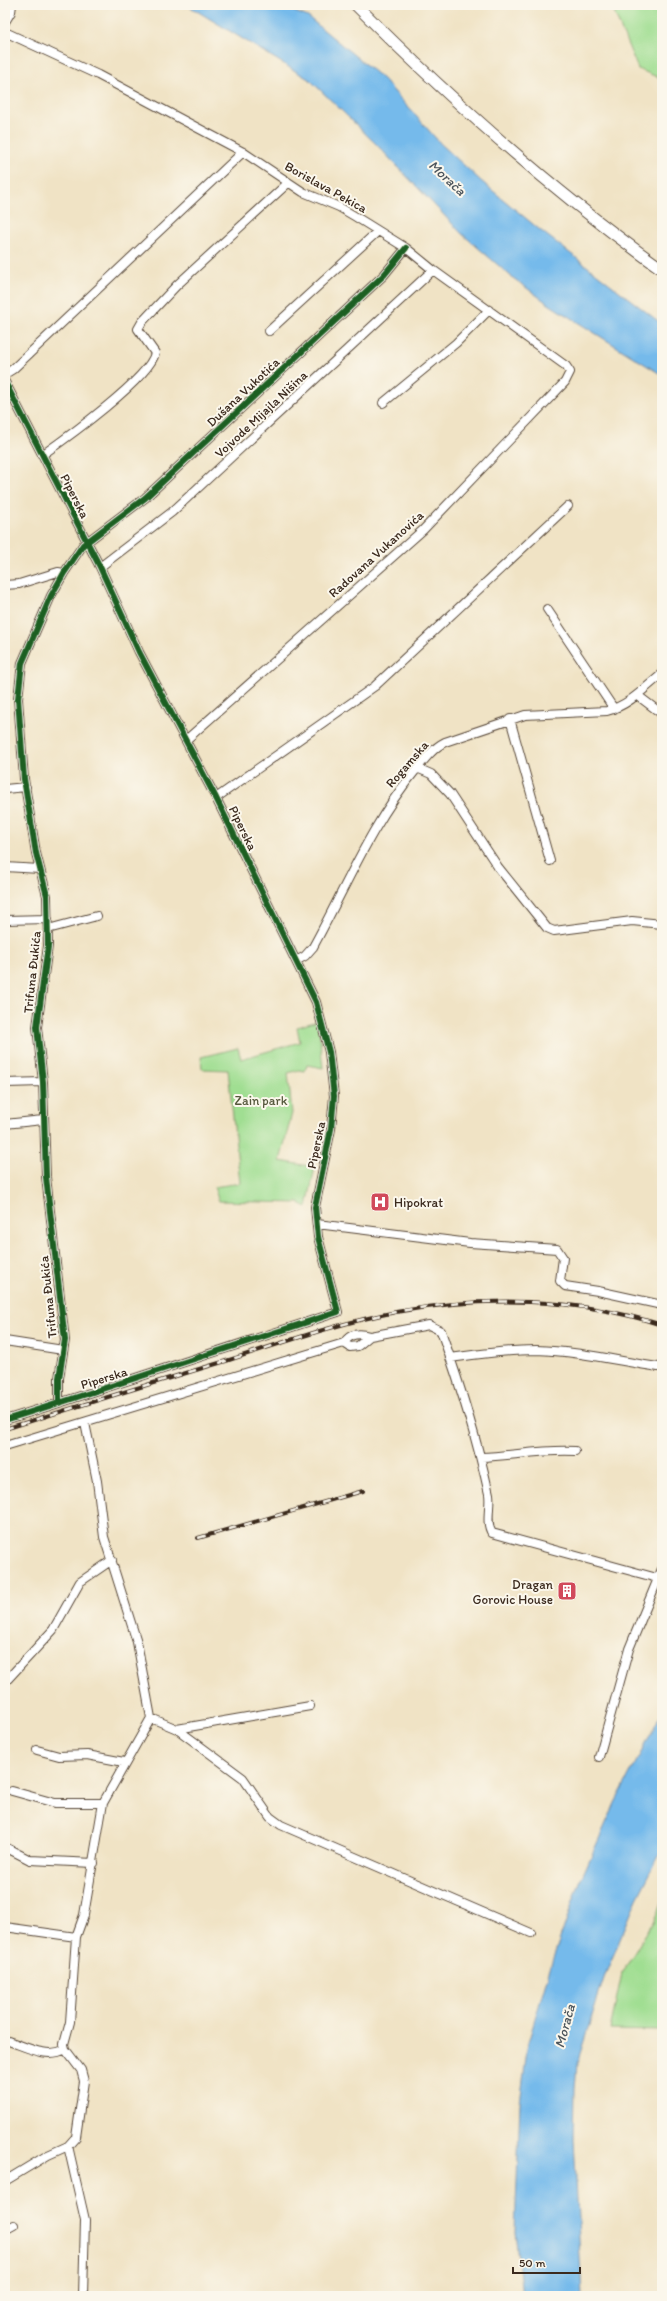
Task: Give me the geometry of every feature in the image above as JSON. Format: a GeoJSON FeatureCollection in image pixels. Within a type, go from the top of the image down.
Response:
{"type":"FeatureCollection","features":[{"type":"Feature","properties":{"kind":"main road"},"geometry":{"type":"LineString","coordinates":[[356,5],[448,94],[521,158],[590,217],[662,270]]}},
{"type":"Feature","properties":{"kind":"street"},"geometry":{"type":"LineString","coordinates":[[5,22],[11,12],[12,5]]}},
{"type":"Feature","properties":{"kind":"street","name":"Borislava Pekica"},"geometry":{"type":"LineString","coordinates":[[5,32],[98,75],[243,152],[303,192],[340,207],[406,248],[433,270],[566,366],[570,374]]}},
{"type":"Feature","properties":{"kind":"street"},"geometry":{"type":"LineString","coordinates":[[5,374],[24,359],[243,152]]}},
{"type":"Feature","properties":{"kind":"street"},"geometry":{"type":"LineString","coordinates":[[42,455],[102,411],[152,361],[155,352],[138,329],[142,322],[177,285],[288,183]]}},
{"type":"Feature","properties":{"kind":"street"},"geometry":{"type":"LineString","coordinates":[[269,331],[378,231]]}},
{"type":"Feature","properties":{"kind":"street","name":"Dušana Vukotića"},"geometry":{"type":"LineString","coordinates":[[87,542],[145,498],[384,275],[406,248]]}},
{"type":"Feature","properties":{"kind":"street","name":"Vojvode Mijajla Nišina"},"geometry":{"type":"LineString","coordinates":[[100,567],[172,512],[433,270]]}},
{"type":"Feature","properties":{"kind":"street"},"geometry":{"type":"LineString","coordinates":[[383,403],[456,343],[489,310]]}},
{"type":"Feature","properties":{"kind":"street","name":"Radovana Vukanovića"},"geometry":{"type":"LineString","coordinates":[[186,740],[423,530],[566,382],[570,374]]}},
{"type":"Feature","properties":{"kind":"street","name":"Piperska"},"geometry":{"type":"LineString","coordinates":[[5,384],[100,567],[140,652],[216,798],[316,1002],[329,1052],[333,1083],[333,1116],[315,1207],[318,1237],[338,1315],[5,1420]]}},
{"type":"Feature","properties":{"kind":"street"},"geometry":{"type":"LineString","coordinates":[[216,798],[375,686],[568,506]]}},
{"type":"Feature","properties":{"kind":"street","name":"Trifuna Đukića"},"geometry":{"type":"LineString","coordinates":[[59,1403],[59,1378],[65,1340],[46,1177],[43,1082],[37,1026],[48,946],[47,896],[36,853],[26,787],[18,699],[19,675],[22,663],[64,573],[87,542]]}},
{"type":"Feature","properties":{"kind":"street"},"geometry":{"type":"LineString","coordinates":[[5,585],[19,584],[58,572],[64,573]]}},
{"type":"Feature","properties":{"kind":"street"},"geometry":{"type":"LineString","coordinates":[[547,609],[614,709]]}},
{"type":"Feature","properties":{"kind":"street","name":"Rogamska"},"geometry":{"type":"LineString","coordinates":[[296,962],[305,956],[313,947],[379,820],[417,768],[440,745],[510,718],[525,715],[607,711],[614,709],[637,695],[662,674]]}},
{"type":"Feature","properties":{"kind":"street"},"geometry":{"type":"LineString","coordinates":[[637,695],[662,714]]}},
{"type":"Feature","properties":{"kind":"street"},"geometry":{"type":"LineString","coordinates":[[510,718],[550,861]]}},
{"type":"Feature","properties":{"kind":"street"},"geometry":{"type":"LineString","coordinates":[[417,768],[431,774],[450,794],[498,867],[547,928],[554,931],[632,921],[662,924]]}},
{"type":"Feature","properties":{"kind":"street"},"geometry":{"type":"LineString","coordinates":[[5,789],[26,787]]}},
{"type":"Feature","properties":{"kind":"street"},"geometry":{"type":"LineString","coordinates":[[5,867],[40,869]]}},
{"type":"Feature","properties":{"kind":"street"},"geometry":{"type":"LineString","coordinates":[[48,929],[97,916]]}},
{"type":"Feature","properties":{"kind":"street"},"geometry":{"type":"LineString","coordinates":[[5,920],[48,919]]}},
{"type":"Feature","properties":{"kind":"street"},"geometry":{"type":"LineString","coordinates":[[5,1083],[43,1082]]}},
{"type":"Feature","properties":{"kind":"street"},"geometry":{"type":"LineString","coordinates":[[5,1124],[43,1120]]}},
{"type":"Feature","properties":{"kind":"street"},"geometry":{"type":"LineString","coordinates":[[317,1224],[470,1243],[557,1250],[563,1258],[560,1281],[564,1286],[598,1291],[662,1305]]}},
{"type":"Feature","properties":{"kind":"street"},"geometry":{"type":"LineString","coordinates":[[5,1446],[344,1344],[350,1347],[358,1346],[370,1336],[418,1325],[434,1326],[441,1332],[481,1457],[489,1497],[489,1528],[492,1533],[657,1578]]}},
{"type":"Feature","properties":{"kind":"street"},"geometry":{"type":"LineString","coordinates":[[5,1341],[63,1350]]}},
{"type":"Feature","properties":{"kind":"street"},"geometry":{"type":"LineString","coordinates":[[450,1358],[479,1353],[536,1350],[572,1353],[658,1367]]}},
{"type":"Feature","properties":{"kind":"street"},"geometry":{"type":"LineString","coordinates":[[5,2181],[48,2155],[68,2146],[76,2137],[84,2081],[81,2070],[65,2049],[64,2044],[70,2022],[76,1937],[84,1915],[104,1803],[124,1762],[151,1718],[137,1642],[104,1537],[97,1480],[85,1423]]}},
{"type":"Feature","properties":{"kind":"street"},"geometry":{"type":"LineString","coordinates":[[481,1457],[508,1456],[552,1449],[575,1451]]}},
{"type":"Feature","properties":{"kind":"street"},"geometry":{"type":"LineString","coordinates":[[5,1682],[54,1630],[80,1582],[112,1560]]}},
{"type":"Feature","properties":{"kind":"street"},"geometry":{"type":"LineString","coordinates":[[599,1757],[629,1649],[662,1569]]}},
{"type":"Feature","properties":{"kind":"street"},"geometry":{"type":"LineString","coordinates":[[177,1729],[310,1706]]}},
{"type":"Feature","properties":{"kind":"street"},"geometry":{"type":"LineString","coordinates":[[151,1718],[177,1729],[243,1778],[270,1817],[281,1825],[531,1934]]}},
{"type":"Feature","properties":{"kind":"street"},"geometry":{"type":"LineString","coordinates":[[37,1750],[59,1756],[87,1755],[124,1762]]}},
{"type":"Feature","properties":{"kind":"street"},"geometry":{"type":"LineString","coordinates":[[12,1791],[54,1803],[104,1803]]}},
{"type":"Feature","properties":{"kind":"street"},"geometry":{"type":"LineString","coordinates":[[5,1847],[30,1860],[94,1863]]}},
{"type":"Feature","properties":{"kind":"street"},"geometry":{"type":"LineString","coordinates":[[5,1927],[76,1937]]}},
{"type":"Feature","properties":{"kind":"street"},"geometry":{"type":"LineString","coordinates":[[5,2040],[44,2053],[56,2053],[65,2049]]}},
{"type":"Feature","properties":{"kind":"street"},"geometry":{"type":"LineString","coordinates":[[68,2146],[85,2220],[83,2296]]}},
{"type":"Feature","properties":{"kind":"street"},"geometry":{"type":"LineString","coordinates":[[5,2230],[14,2225]]}},
{"type":"Feature","properties":{"kind":"green space"},"geometry":{"type":"Polygon","coordinates":[[[611,5],[662,5],[662,79],[638,69],[611,5]]]}},
{"type":"Feature","properties":{"kind":"green space","name":"Zain park"},"geometry":{"type":"Polygon","coordinates":[[[318,1021],[323,1068],[307,1065],[305,1071],[299,1070],[288,1073],[292,1113],[280,1161],[315,1167],[307,1207],[299,1203],[219,1201],[214,1187],[240,1183],[228,1070],[202,1069],[201,1057],[238,1048],[241,1059],[300,1042],[297,1027],[318,1021]]]}},
{"type":"Feature","properties":{"kind":"green space"},"geometry":{"type":"Polygon","coordinates":[[[662,1902],[662,2031],[610,2030],[622,1973],[653,1922],[662,1902]]]}},
{"type":"Feature","properties":{"kind":"water","name":"Morača"},"geometry":{"type":"Polygon","coordinates":[[[187,5],[279,5],[308,17],[383,79],[441,144],[481,181],[540,230],[662,324],[662,375],[550,305],[513,278],[461,233],[376,144],[310,80],[187,5]]]}},
{"type":"Feature","properties":{"kind":"water","name":"Morača"},"geometry":{"type":"Polygon","coordinates":[[[662,1712],[662,1850],[637,1899],[605,1975],[577,2063],[574,2140],[582,2296],[522,2296],[515,2231],[520,2103],[528,2042],[552,1961],[581,1879],[615,1803],[662,1712]]]}},
{"type":"Feature","properties":{"kind":"railway"},"geometry":{"type":"LineString","coordinates":[[5,1429],[289,1340],[353,1322],[396,1312],[463,1303],[530,1302],[597,1309],[662,1325]]}},
{"type":"Feature","properties":{"kind":"railway"},"geometry":{"type":"LineString","coordinates":[[198,1538],[363,1491]]}},
{"type":"Feature","properties":{"kind":"cycle path"},"geometry":{"type":"LineString","coordinates":[[5,1420],[59,1403],[59,1378],[65,1340],[46,1177],[43,1082],[37,1027],[48,946],[47,896],[36,853],[24,779],[18,699],[22,663],[51,596],[64,573],[83,545],[145,498],[384,275],[406,248]]}},
{"type":"Feature","properties":{"kind":"cycle path"},"geometry":{"type":"LineString","coordinates":[[5,382],[100,567],[139,652],[216,798],[316,1002],[329,1052],[334,1096],[331,1129],[315,1207],[318,1237],[338,1312],[59,1403]]}},
{"type":"Feature","properties":{"kind":"place","name":"Hipokrat"},"geometry":{"type":"Point","coordinates":[380,1202]}},
{"type":"Feature","properties":{"kind":"place","name":"Dragan Gorovic House"},"geometry":{"type":"Point","coordinates":[567,1591]}}]}
